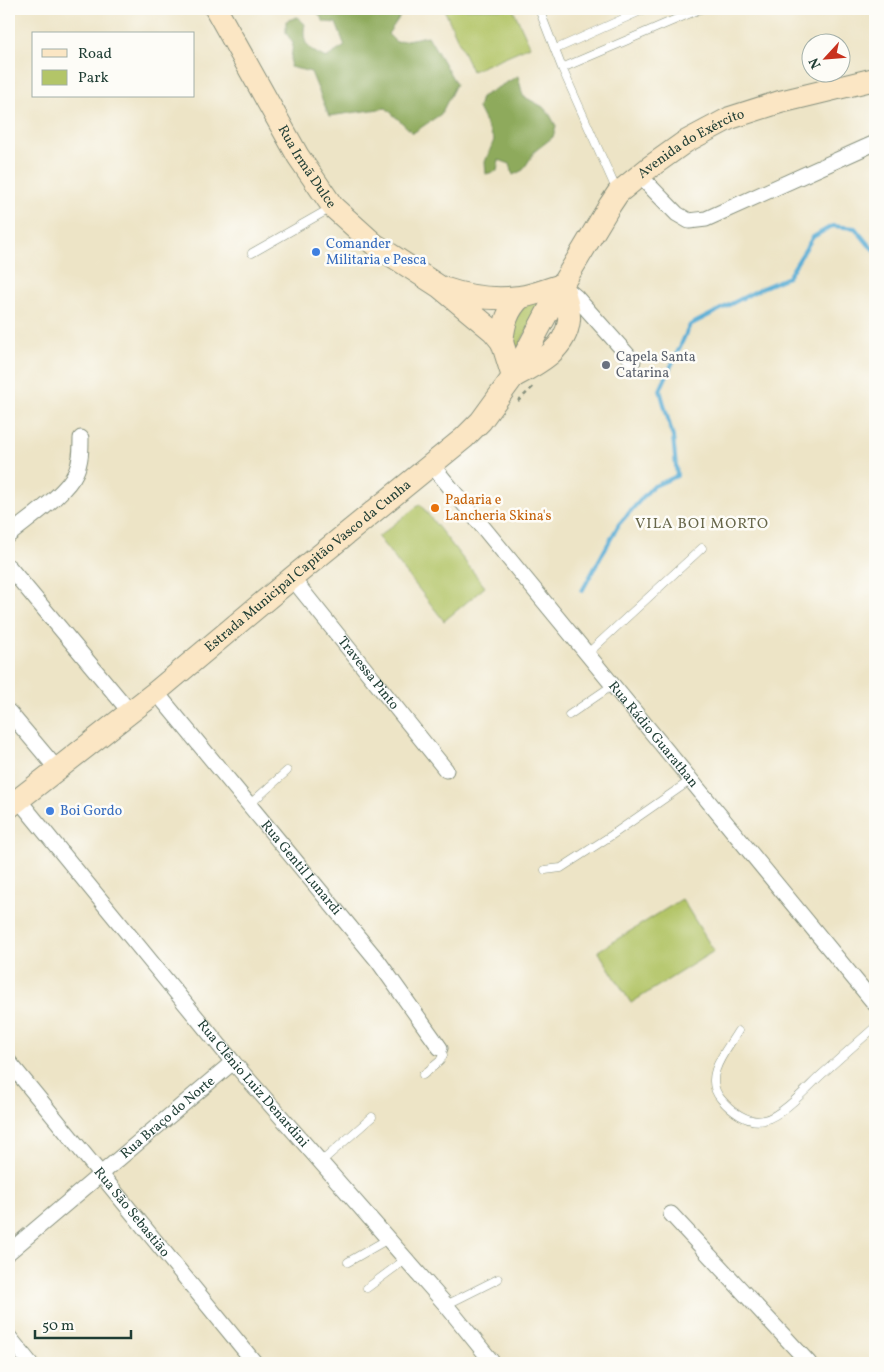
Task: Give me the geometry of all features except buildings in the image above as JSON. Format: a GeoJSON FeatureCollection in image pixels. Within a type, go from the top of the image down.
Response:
{"type":"FeatureCollection","features":[{"type":"Feature","properties":{"kind":"street","name":"Rua Irmã Dulce"},"geometry":{"type":"LineString","coordinates":[[216,9],[298,156],[333,207],[374,244],[440,287],[492,331],[502,342],[513,376]]}},
{"type":"Feature","properties":{"kind":"street","name":"Avenida do Exército"},"geometry":{"type":"LineString","coordinates":[[562,285],[618,193],[685,142],[730,118],[780,102],[875,79]]}},
{"type":"Feature","properties":{"kind":"street"},"geometry":{"type":"LineString","coordinates":[[639,176],[677,214],[689,221],[706,219],[875,143]]}},
{"type":"Feature","properties":{"kind":"street","name":"Rua Irmã Dulce"},"geometry":{"type":"LineString","coordinates":[[440,287],[464,295],[484,297],[521,296],[562,285]]}},
{"type":"Feature","properties":{"kind":"street"},"geometry":{"type":"LineString","coordinates":[[562,285],[576,297],[633,361]]}},
{"type":"Feature","properties":{"kind":"street"},"geometry":{"type":"LineString","coordinates":[[513,376],[542,362],[559,344],[569,320],[562,285]]}},
{"type":"Feature","properties":{"kind":"street"},"geometry":{"type":"LineString","coordinates":[[502,342],[504,324],[508,312],[521,296]]}},
{"type":"Feature","properties":{"kind":"street","name":"Estrada Municipal Capitão Vasco da Cunha"},"geometry":{"type":"LineString","coordinates":[[14,803],[156,692],[431,464],[481,421],[513,376]]}},
{"type":"Feature","properties":{"kind":"street"},"geometry":{"type":"LineString","coordinates":[[9,535],[67,487],[76,471],[81,438]]}},
{"type":"Feature","properties":{"kind":"street","name":"Rua Rádio Guarathan"},"geometry":{"type":"LineString","coordinates":[[431,464],[875,1004]]}},
{"type":"Feature","properties":{"kind":"street"},"geometry":{"type":"LineString","coordinates":[[9,568],[130,712]]}},
{"type":"Feature","properties":{"kind":"street","name":"Travessa Pinto"},"geometry":{"type":"LineString","coordinates":[[292,578],[446,770]]}},
{"type":"Feature","properties":{"kind":"street","name":"Rua Gentil Lunardi"},"geometry":{"type":"LineString","coordinates":[[156,692],[378,961],[440,1048]]}},
{"type":"Feature","properties":{"kind":"street"},"geometry":{"type":"LineString","coordinates":[[9,712],[57,769]]}},
{"type":"Feature","properties":{"kind":"street","name":"Rua Clênio Luiz Denardini"},"geometry":{"type":"LineString","coordinates":[[14,803],[234,1062],[446,1305],[493,1363]]}},
{"type":"Feature","properties":{"kind":"street","name":"Rua São Sebastião"},"geometry":{"type":"LineString","coordinates":[[9,1062],[255,1363]]}},
{"type":"Feature","properties":{"kind":"street","name":"Rua Braço do Norte"},"geometry":{"type":"LineString","coordinates":[[9,1252],[234,1062]]}},
{"type":"Feature","properties":{"kind":"street"},"geometry":{"type":"LineString","coordinates":[[671,1214],[809,1363]]}},
{"type":"Feature","properties":{"kind":"street"},"geometry":{"type":"LineString","coordinates":[[9,1337],[30,1363]]}},
{"type":"Feature","properties":{"kind":"lane"},"geometry":{"type":"LineString","coordinates":[[539,9],[562,68],[618,193]]}},
{"type":"Feature","properties":{"kind":"lane"},"geometry":{"type":"LineString","coordinates":[[556,49],[645,9]]}},
{"type":"Feature","properties":{"kind":"lane"},"geometry":{"type":"LineString","coordinates":[[562,68],[700,9]]}},
{"type":"Feature","properties":{"kind":"lane"},"geometry":{"type":"LineString","coordinates":[[252,253],[333,207]]}},
{"type":"Feature","properties":{"kind":"lane"},"geometry":{"type":"LineString","coordinates":[[588,654],[702,548]]}},
{"type":"Feature","properties":{"kind":"lane"},"geometry":{"type":"LineString","coordinates":[[569,715],[613,685]]}},
{"type":"Feature","properties":{"kind":"lane"},"geometry":{"type":"LineString","coordinates":[[249,805],[287,771]]}},
{"type":"Feature","properties":{"kind":"lane"},"geometry":{"type":"LineString","coordinates":[[545,870],[562,868],[691,780]]}},
{"type":"Feature","properties":{"kind":"lane"},"geometry":{"type":"LineString","coordinates":[[738,1031],[716,1067],[713,1084],[720,1099],[735,1112],[747,1119],[764,1120],[783,1110],[875,1027]]}},
{"type":"Feature","properties":{"kind":"lane"},"geometry":{"type":"LineString","coordinates":[[423,1075],[440,1061],[443,1055],[440,1048]]}},
{"type":"Feature","properties":{"kind":"lane"},"geometry":{"type":"LineString","coordinates":[[321,1162],[372,1117]]}},
{"type":"Feature","properties":{"kind":"lane"},"geometry":{"type":"LineString","coordinates":[[348,1262],[388,1239]]}},
{"type":"Feature","properties":{"kind":"lane"},"geometry":{"type":"LineString","coordinates":[[367,1288],[406,1259]]}},
{"type":"Feature","properties":{"kind":"lane"},"geometry":{"type":"LineString","coordinates":[[446,1305],[498,1279]]}},
{"type":"Feature","properties":{"kind":"green space"},"geometry":{"type":"Polygon","coordinates":[[[315,9],[405,9],[388,34],[396,42],[428,36],[456,84],[441,114],[413,133],[386,108],[329,116],[311,72],[290,67],[293,43],[286,33],[286,21],[297,17],[305,24],[304,37],[308,46],[326,58],[345,46],[336,23],[324,22],[315,9]]]}},
{"type":"Feature","properties":{"kind":"green space"},"geometry":{"type":"Polygon","coordinates":[[[444,9],[513,9],[530,46],[472,71],[444,9]]]}},
{"type":"Feature","properties":{"kind":"green space"},"geometry":{"type":"Polygon","coordinates":[[[518,76],[523,96],[543,107],[550,115],[556,126],[553,137],[535,151],[523,170],[513,175],[510,164],[499,160],[497,171],[486,174],[485,162],[494,140],[478,108],[481,97],[518,76]]]}},
{"type":"Feature","properties":{"kind":"green space"},"geometry":{"type":"Polygon","coordinates":[[[544,299],[515,353],[512,324],[525,305],[544,299]]]}},
{"type":"Feature","properties":{"kind":"green space"},"geometry":{"type":"Polygon","coordinates":[[[420,504],[485,587],[444,621],[378,537],[420,504]]]}},
{"type":"Feature","properties":{"kind":"green space"},"geometry":{"type":"Polygon","coordinates":[[[682,899],[714,951],[631,1003],[598,951],[682,899]]]}},
{"type":"Feature","properties":{"kind":"waterway"},"geometry":{"type":"LineString","coordinates":[[582,591],[619,524],[652,487],[677,476],[673,437],[660,390],[690,325],[762,288],[788,277],[813,237],[832,226],[855,228],[875,251]]}},
{"type":"Feature","properties":{"kind":"place","name":"Comander Militaria e Pesca"},"geometry":{"type":"Point","coordinates":[316,252]}},
{"type":"Feature","properties":{"kind":"place","name":"Capela Santa Catarina"},"geometry":{"type":"Point","coordinates":[606,365]}},
{"type":"Feature","properties":{"kind":"place","name":"Padaria e Lancheria Skina's"},"geometry":{"type":"Point","coordinates":[435,508]}},
{"type":"Feature","properties":{"kind":"place","name":"Boi Gordo"},"geometry":{"type":"Point","coordinates":[50,811]}},
{"type":"Feature","properties":{"kind":"district","name":"VILA BOI MORTO"},"geometry":{"type":"Point","coordinates":[702,524]}}]}
